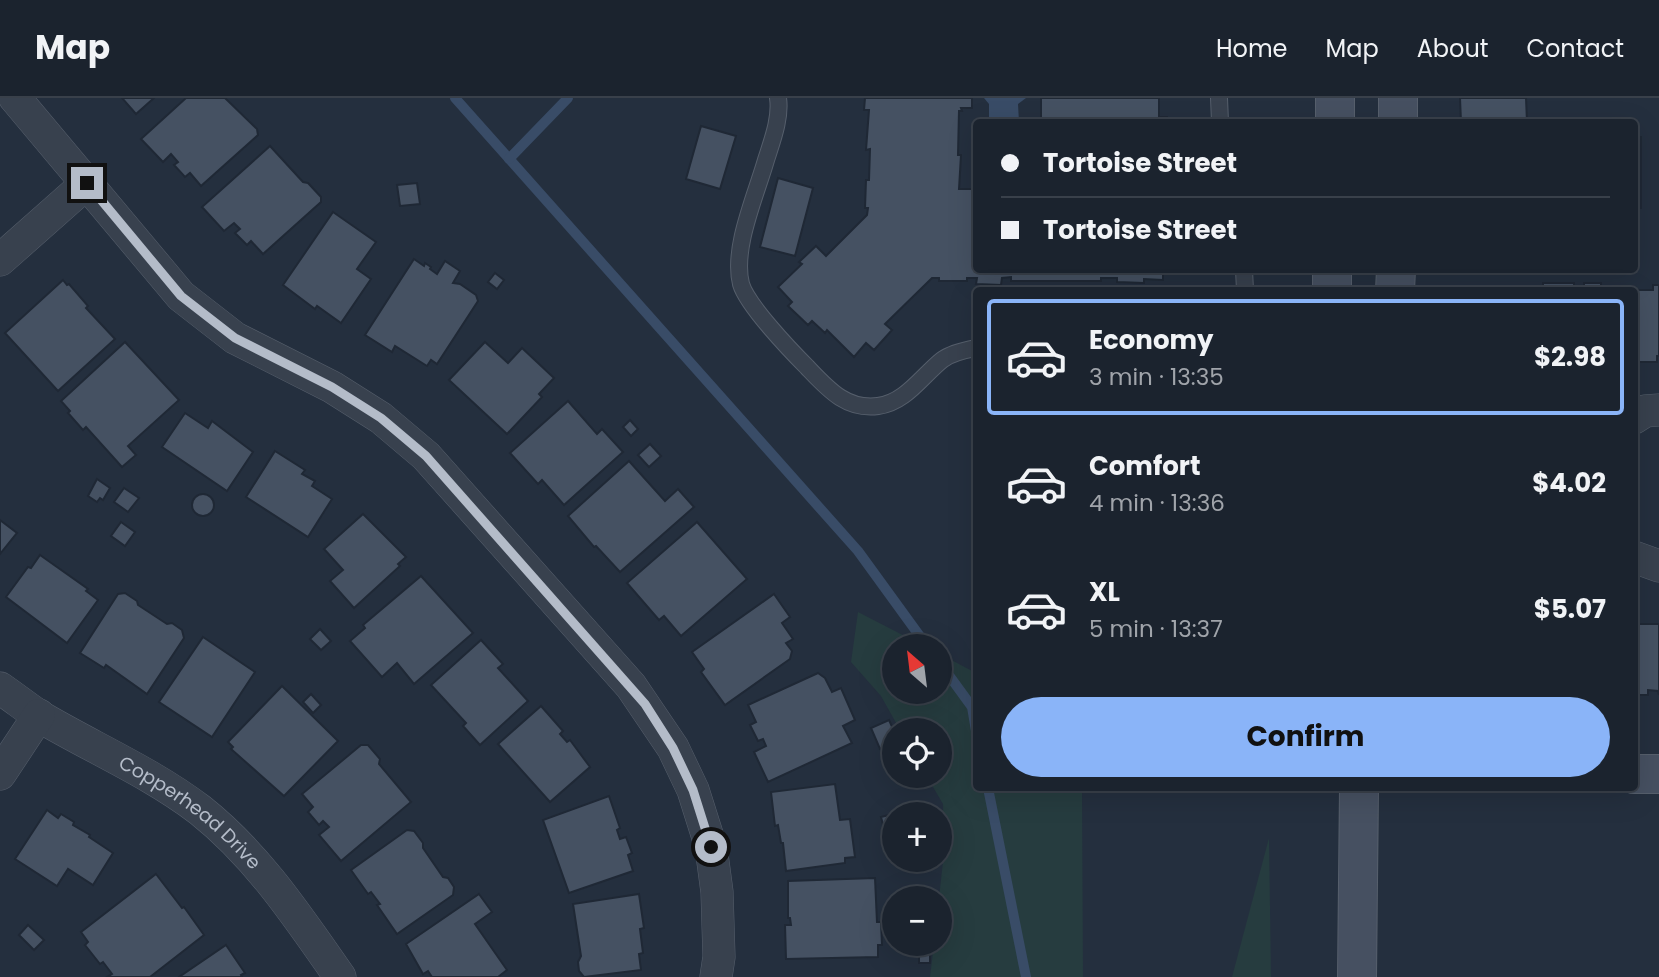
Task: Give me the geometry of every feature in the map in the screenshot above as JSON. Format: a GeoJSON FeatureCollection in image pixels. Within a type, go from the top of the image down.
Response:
{"type":"FeatureCollection","features":[{"type":"Feature","properties":{"kind":"main road"},"geometry":{"type":"LineString","coordinates":[[1335,98],[1335,119]]}},
{"type":"Feature","properties":{"kind":"main road"},"geometry":{"type":"LineString","coordinates":[[1398,98],[1398,119]]}},
{"type":"Feature","properties":{"kind":"main road"},"geometry":{"type":"LineString","coordinates":[[1638,774],[1659,774]]}},
{"type":"Feature","properties":{"kind":"main road"},"geometry":{"type":"LineString","coordinates":[[1357,977],[1359,791]]}},
{"type":"Feature","properties":{"kind":"street"},"geometry":{"type":"LineString","coordinates":[[15,98],[181,296],[235,338],[332,387],[381,418],[426,456],[631,686],[673,748],[693,790],[711,847],[718,892],[719,957],[716,977]]}},
{"type":"Feature","properties":{"kind":"street"},"geometry":{"type":"LineString","coordinates":[[0,260],[87,183]]}},
{"type":"Feature","properties":{"kind":"street"},"geometry":{"type":"LineString","coordinates":[[1638,415],[1645,411],[1659,410]]}},
{"type":"Feature","properties":{"kind":"street"},"geometry":{"type":"LineString","coordinates":[[1638,558],[1659,566]]}},
{"type":"Feature","properties":{"kind":"street","name":"Copperhead Drive"},"geometry":{"type":"LineString","coordinates":[[0,688],[39,715],[154,778],[201,811],[245,852],[279,891],[340,977]]}},
{"type":"Feature","properties":{"kind":"street"},"geometry":{"type":"LineString","coordinates":[[0,774],[39,715]]}},
{"type":"Feature","properties":{"kind":"lane"},"geometry":{"type":"LineString","coordinates":[[779,98],[771,142],[741,245],[739,272],[742,286],[754,305],[829,389],[844,401],[861,407],[893,402],[942,360],[973,349]]}},
{"type":"Feature","properties":{"kind":"lane"},"geometry":{"type":"LineString","coordinates":[[1219,98],[1220,119]]}},
{"type":"Feature","properties":{"kind":"green space"},"geometry":{"type":"Polygon","coordinates":[[[858,612],[901,634],[882,634],[881,696],[851,662],[858,612]]]}},
{"type":"Feature","properties":{"kind":"green space"},"geometry":{"type":"Polygon","coordinates":[[[952,660],[973,671],[973,791],[1082,791],[1083,977],[930,977],[932,956],[952,956],[952,886],[940,886],[942,872],[952,872],[952,802],[942,802],[934,788],[952,788],[952,718],[893,718],[885,704],[952,704],[952,660]]]}},
{"type":"Feature","properties":{"kind":"green space"},"geometry":{"type":"Polygon","coordinates":[[[1269,838],[1271,977],[1232,977],[1269,838]]]}},
{"type":"Feature","properties":{"kind":"water"},"geometry":{"type":"Polygon","coordinates":[[[984,98],[1026,98],[1018,104],[1019,119],[989,119],[989,104],[984,98]]]}},
{"type":"Feature","properties":{"kind":"building"},"geometry":{"type":"Polygon","coordinates":[[[122,98],[154,98],[136,114],[122,98]]]}},
{"type":"Feature","properties":{"kind":"building"},"geometry":{"type":"Polygon","coordinates":[[[186,98],[225,98],[257,129],[258,135],[201,186],[190,173],[185,177],[174,165],[178,162],[171,154],[163,162],[141,139],[186,98]]]}},
{"type":"Feature","properties":{"kind":"building"},"geometry":{"type":"Polygon","coordinates":[[[865,98],[972,98],[972,108],[961,108],[962,111],[959,111],[958,155],[961,155],[959,189],[973,189],[973,273],[1163,273],[1163,280],[1144,279],[1144,283],[1117,282],[1117,278],[1101,278],[1101,281],[1011,281],[1011,277],[1002,278],[1001,285],[976,284],[977,278],[967,278],[967,281],[939,281],[939,278],[932,278],[885,324],[892,330],[874,350],[866,343],[854,357],[827,330],[825,333],[812,321],[808,325],[788,306],[792,302],[778,287],[816,246],[826,256],[867,215],[866,180],[869,180],[870,149],[866,150],[869,110],[864,110],[865,98]]]}},
{"type":"Feature","properties":{"kind":"building"},"geometry":{"type":"Polygon","coordinates":[[[1041,98],[1159,98],[1159,117],[1167,117],[1167,119],[1041,119],[1041,98]]]}},
{"type":"Feature","properties":{"kind":"building"},"geometry":{"type":"Polygon","coordinates":[[[1460,98],[1526,98],[1527,119],[1461,119],[1460,98]]]}},
{"type":"Feature","properties":{"kind":"building"},"geometry":{"type":"Polygon","coordinates":[[[701,126],[736,136],[720,189],[686,179],[701,126]]]}},
{"type":"Feature","properties":{"kind":"building"},"geometry":{"type":"Polygon","coordinates":[[[1638,137],[1641,137],[1641,208],[1638,208],[1638,137]]]}},
{"type":"Feature","properties":{"kind":"building"},"geometry":{"type":"Polygon","coordinates":[[[270,146],[303,182],[308,183],[321,197],[321,202],[263,254],[251,241],[247,245],[235,233],[240,229],[234,223],[224,231],[202,207],[270,146]]]}},
{"type":"Feature","properties":{"kind":"building"},"geometry":{"type":"Polygon","coordinates":[[[778,178],[813,188],[795,256],[760,247],[778,178]]]}},
{"type":"Feature","properties":{"kind":"building"},"geometry":{"type":"Polygon","coordinates":[[[417,183],[420,204],[400,206],[397,185],[417,183]]]}},
{"type":"Feature","properties":{"kind":"building"},"geometry":{"type":"Polygon","coordinates":[[[333,212],[376,242],[357,269],[371,279],[341,323],[317,306],[315,309],[283,285],[333,212]]]}},
{"type":"Feature","properties":{"kind":"building"},"geometry":{"type":"Polygon","coordinates":[[[414,259],[424,266],[425,263],[437,274],[445,261],[460,271],[453,283],[460,284],[476,295],[478,301],[437,364],[431,360],[427,366],[395,346],[392,352],[365,335],[414,259]]]}},
{"type":"Feature","properties":{"kind":"building"},"geometry":{"type":"Polygon","coordinates":[[[495,273],[504,280],[497,289],[488,282],[495,273]]]}},
{"type":"Feature","properties":{"kind":"building"},"geometry":{"type":"Polygon","coordinates":[[[63,280],[115,339],[58,391],[5,333],[63,280]]]}},
{"type":"Feature","properties":{"kind":"building"},"geometry":{"type":"Polygon","coordinates":[[[1543,283],[1574,283],[1574,287],[1543,287],[1543,283]]]}},
{"type":"Feature","properties":{"kind":"building"},"geometry":{"type":"Polygon","coordinates":[[[1584,283],[1601,283],[1601,287],[1584,287],[1584,283]]]}},
{"type":"Feature","properties":{"kind":"building"},"geometry":{"type":"Polygon","coordinates":[[[1653,285],[1659,285],[1657,362],[1638,362],[1638,290],[1653,290],[1653,285]]]}},
{"type":"Feature","properties":{"kind":"building"},"geometry":{"type":"Polygon","coordinates":[[[125,342],[179,400],[128,446],[136,455],[122,467],[86,427],[83,430],[61,401],[125,342]]]}},
{"type":"Feature","properties":{"kind":"building"},"geometry":{"type":"Polygon","coordinates":[[[485,342],[508,363],[522,348],[554,378],[539,394],[542,397],[507,434],[449,380],[485,342]]]}},
{"type":"Feature","properties":{"kind":"building"},"geometry":{"type":"Polygon","coordinates":[[[568,401],[597,434],[602,429],[623,452],[564,505],[542,480],[538,484],[510,453],[568,401]]]}},
{"type":"Feature","properties":{"kind":"building"},"geometry":{"type":"Polygon","coordinates":[[[185,413],[208,428],[212,421],[253,452],[227,491],[162,447],[185,413]]]}},
{"type":"Feature","properties":{"kind":"building"},"geometry":{"type":"Polygon","coordinates":[[[630,420],[638,429],[631,436],[623,427],[630,420]]]}},
{"type":"Feature","properties":{"kind":"building"},"geometry":{"type":"Polygon","coordinates":[[[650,444],[661,456],[649,467],[638,455],[650,444]]]}},
{"type":"Feature","properties":{"kind":"building"},"geometry":{"type":"Polygon","coordinates":[[[275,451],[305,470],[302,474],[315,481],[312,486],[332,499],[308,537],[246,497],[275,451]]]}},
{"type":"Feature","properties":{"kind":"building"},"geometry":{"type":"Polygon","coordinates":[[[629,461],[665,501],[678,489],[694,507],[620,572],[568,516],[629,461]]]}},
{"type":"Feature","properties":{"kind":"building"},"geometry":{"type":"Polygon","coordinates":[[[97,479],[110,488],[103,500],[100,498],[97,502],[88,496],[97,479]]]}},
{"type":"Feature","properties":{"kind":"building"},"geometry":{"type":"Polygon","coordinates":[[[124,488],[139,498],[128,512],[114,502],[124,488]]]}},
{"type":"Feature","properties":{"kind":"building"},"geometry":{"type":"Polygon","coordinates":[[[203,494],[211,497],[214,505],[211,513],[203,516],[195,513],[192,505],[195,497],[203,494]]]}},
{"type":"Feature","properties":{"kind":"building"},"geometry":{"type":"Polygon","coordinates":[[[363,514],[406,557],[398,564],[400,566],[354,608],[330,581],[343,570],[324,549],[363,514]]]}},
{"type":"Feature","properties":{"kind":"building"},"geometry":{"type":"Polygon","coordinates":[[[0,520],[17,533],[0,554],[0,520]]]}},
{"type":"Feature","properties":{"kind":"building"},"geometry":{"type":"Polygon","coordinates":[[[121,522],[135,532],[125,546],[111,536],[121,522]]]}},
{"type":"Feature","properties":{"kind":"building"},"geometry":{"type":"Polygon","coordinates":[[[697,522],[747,579],[681,636],[664,616],[659,620],[627,583],[697,522]]]}},
{"type":"Feature","properties":{"kind":"building"},"geometry":{"type":"Polygon","coordinates":[[[40,555],[88,589],[86,591],[98,600],[67,643],[6,597],[40,555]]]}},
{"type":"Feature","properties":{"kind":"building"},"geometry":{"type":"Polygon","coordinates":[[[421,576],[473,633],[414,684],[397,663],[382,677],[350,641],[365,628],[363,625],[421,576]]]}},
{"type":"Feature","properties":{"kind":"building"},"geometry":{"type":"Polygon","coordinates":[[[125,593],[167,624],[172,623],[182,630],[184,638],[147,694],[106,665],[104,668],[80,653],[118,594],[125,593]]]}},
{"type":"Feature","properties":{"kind":"building"},"geometry":{"type":"Polygon","coordinates":[[[774,594],[790,617],[782,623],[793,639],[786,643],[792,651],[790,659],[725,705],[701,672],[704,669],[692,652],[774,594]]]}},
{"type":"Feature","properties":{"kind":"building"},"geometry":{"type":"Polygon","coordinates":[[[1638,624],[1659,624],[1659,695],[1658,691],[1648,690],[1648,695],[1638,695],[1638,624]]]}},
{"type":"Feature","properties":{"kind":"building"},"geometry":{"type":"Polygon","coordinates":[[[320,629],[331,641],[321,650],[310,639],[320,629]]]}},
{"type":"Feature","properties":{"kind":"building"},"geometry":{"type":"Polygon","coordinates":[[[203,637],[255,672],[212,737],[159,702],[203,637]]]}},
{"type":"Feature","properties":{"kind":"building"},"geometry":{"type":"Polygon","coordinates":[[[481,640],[503,664],[498,668],[528,701],[480,745],[463,726],[466,723],[431,685],[481,640]]]}},
{"type":"Feature","properties":{"kind":"building"},"geometry":{"type":"Polygon","coordinates":[[[818,673],[825,678],[832,692],[841,688],[855,720],[843,726],[852,743],[768,782],[754,752],[766,746],[763,739],[758,741],[750,725],[756,722],[748,705],[818,673]]]}},
{"type":"Feature","properties":{"kind":"building"},"geometry":{"type":"Polygon","coordinates":[[[282,686],[338,741],[284,796],[231,749],[233,747],[228,742],[282,686]]]}},
{"type":"Feature","properties":{"kind":"building"},"geometry":{"type":"Polygon","coordinates":[[[311,694],[321,705],[313,713],[303,702],[311,694]]]}},
{"type":"Feature","properties":{"kind":"building"},"geometry":{"type":"Polygon","coordinates":[[[541,706],[563,731],[560,734],[567,742],[570,740],[590,767],[550,802],[498,744],[541,706]]]}},
{"type":"Feature","properties":{"kind":"building"},"geometry":{"type":"Polygon","coordinates":[[[882,723],[882,748],[880,749],[871,728],[882,723]]]}},
{"type":"Feature","properties":{"kind":"building"},"geometry":{"type":"Polygon","coordinates":[[[361,745],[368,745],[380,759],[379,764],[411,802],[341,861],[319,835],[329,827],[323,821],[319,825],[308,812],[313,807],[302,794],[361,745]]]}},
{"type":"Feature","properties":{"kind":"building"},"geometry":{"type":"Polygon","coordinates":[[[835,784],[840,820],[850,819],[855,857],[845,858],[845,863],[786,871],[783,843],[778,825],[775,826],[771,792],[835,784]]]}},
{"type":"Feature","properties":{"kind":"building"},"geometry":{"type":"Polygon","coordinates":[[[609,796],[620,828],[617,830],[620,839],[626,837],[632,853],[628,855],[633,871],[569,893],[543,820],[609,796]]]}},
{"type":"Feature","properties":{"kind":"building"},"geometry":{"type":"Polygon","coordinates":[[[47,810],[58,818],[61,814],[74,822],[73,825],[113,853],[93,885],[68,869],[57,886],[15,859],[47,810]]]}},
{"type":"Feature","properties":{"kind":"building"},"geometry":{"type":"Polygon","coordinates":[[[407,830],[414,831],[443,877],[448,878],[454,887],[453,895],[397,934],[377,905],[380,904],[371,892],[368,894],[351,870],[407,830]]]}},
{"type":"Feature","properties":{"kind":"building"},"geometry":{"type":"Polygon","coordinates":[[[156,874],[204,935],[150,977],[107,977],[112,974],[85,945],[88,942],[81,932],[156,874]]]}},
{"type":"Feature","properties":{"kind":"building"},"geometry":{"type":"Polygon","coordinates":[[[875,878],[877,922],[881,922],[882,945],[878,945],[878,957],[786,959],[785,925],[791,925],[788,918],[788,881],[875,878]]]}},
{"type":"Feature","properties":{"kind":"building"},"geometry":{"type":"Polygon","coordinates":[[[479,894],[492,912],[475,924],[507,970],[498,977],[432,977],[428,971],[423,974],[406,944],[479,894]]]}},
{"type":"Feature","properties":{"kind":"building"},"geometry":{"type":"Polygon","coordinates":[[[639,894],[644,928],[640,929],[643,953],[639,954],[641,970],[584,977],[579,971],[578,962],[581,956],[573,904],[639,894]]]}},
{"type":"Feature","properties":{"kind":"building"},"geometry":{"type":"Polygon","coordinates":[[[28,925],[44,940],[34,950],[19,935],[28,925]]]}},
{"type":"Feature","properties":{"kind":"building"},"geometry":{"type":"Polygon","coordinates":[[[226,945],[245,973],[242,977],[179,977],[226,945]]]}},
{"type":"Feature","properties":{"kind":"building"},"geometry":{"type":"Polygon","coordinates":[[[919,956],[930,956],[930,963],[919,963],[919,956]]]}},
{"type":"Feature","properties":{"kind":"waterway"},"geometry":{"type":"LineString","coordinates":[[455,98],[858,551],[918,634]]}},
{"type":"Feature","properties":{"kind":"waterway"},"geometry":{"type":"LineString","coordinates":[[509,159],[568,98]]}},
{"type":"Feature","properties":{"kind":"waterway"},"geometry":{"type":"LineString","coordinates":[[952,680],[972,707],[973,713]]}},
{"type":"Feature","properties":{"kind":"waterway"},"geometry":{"type":"LineString","coordinates":[[989,791],[1026,977]]}},
{"type":"Feature","properties":{"kind":"route"},"geometry":{"type":"LineString","coordinates":[[87,183],[181,296],[235,338],[332,387],[381,418],[426,456],[645,704],[673,748],[693,790],[711,847]]}}]}
